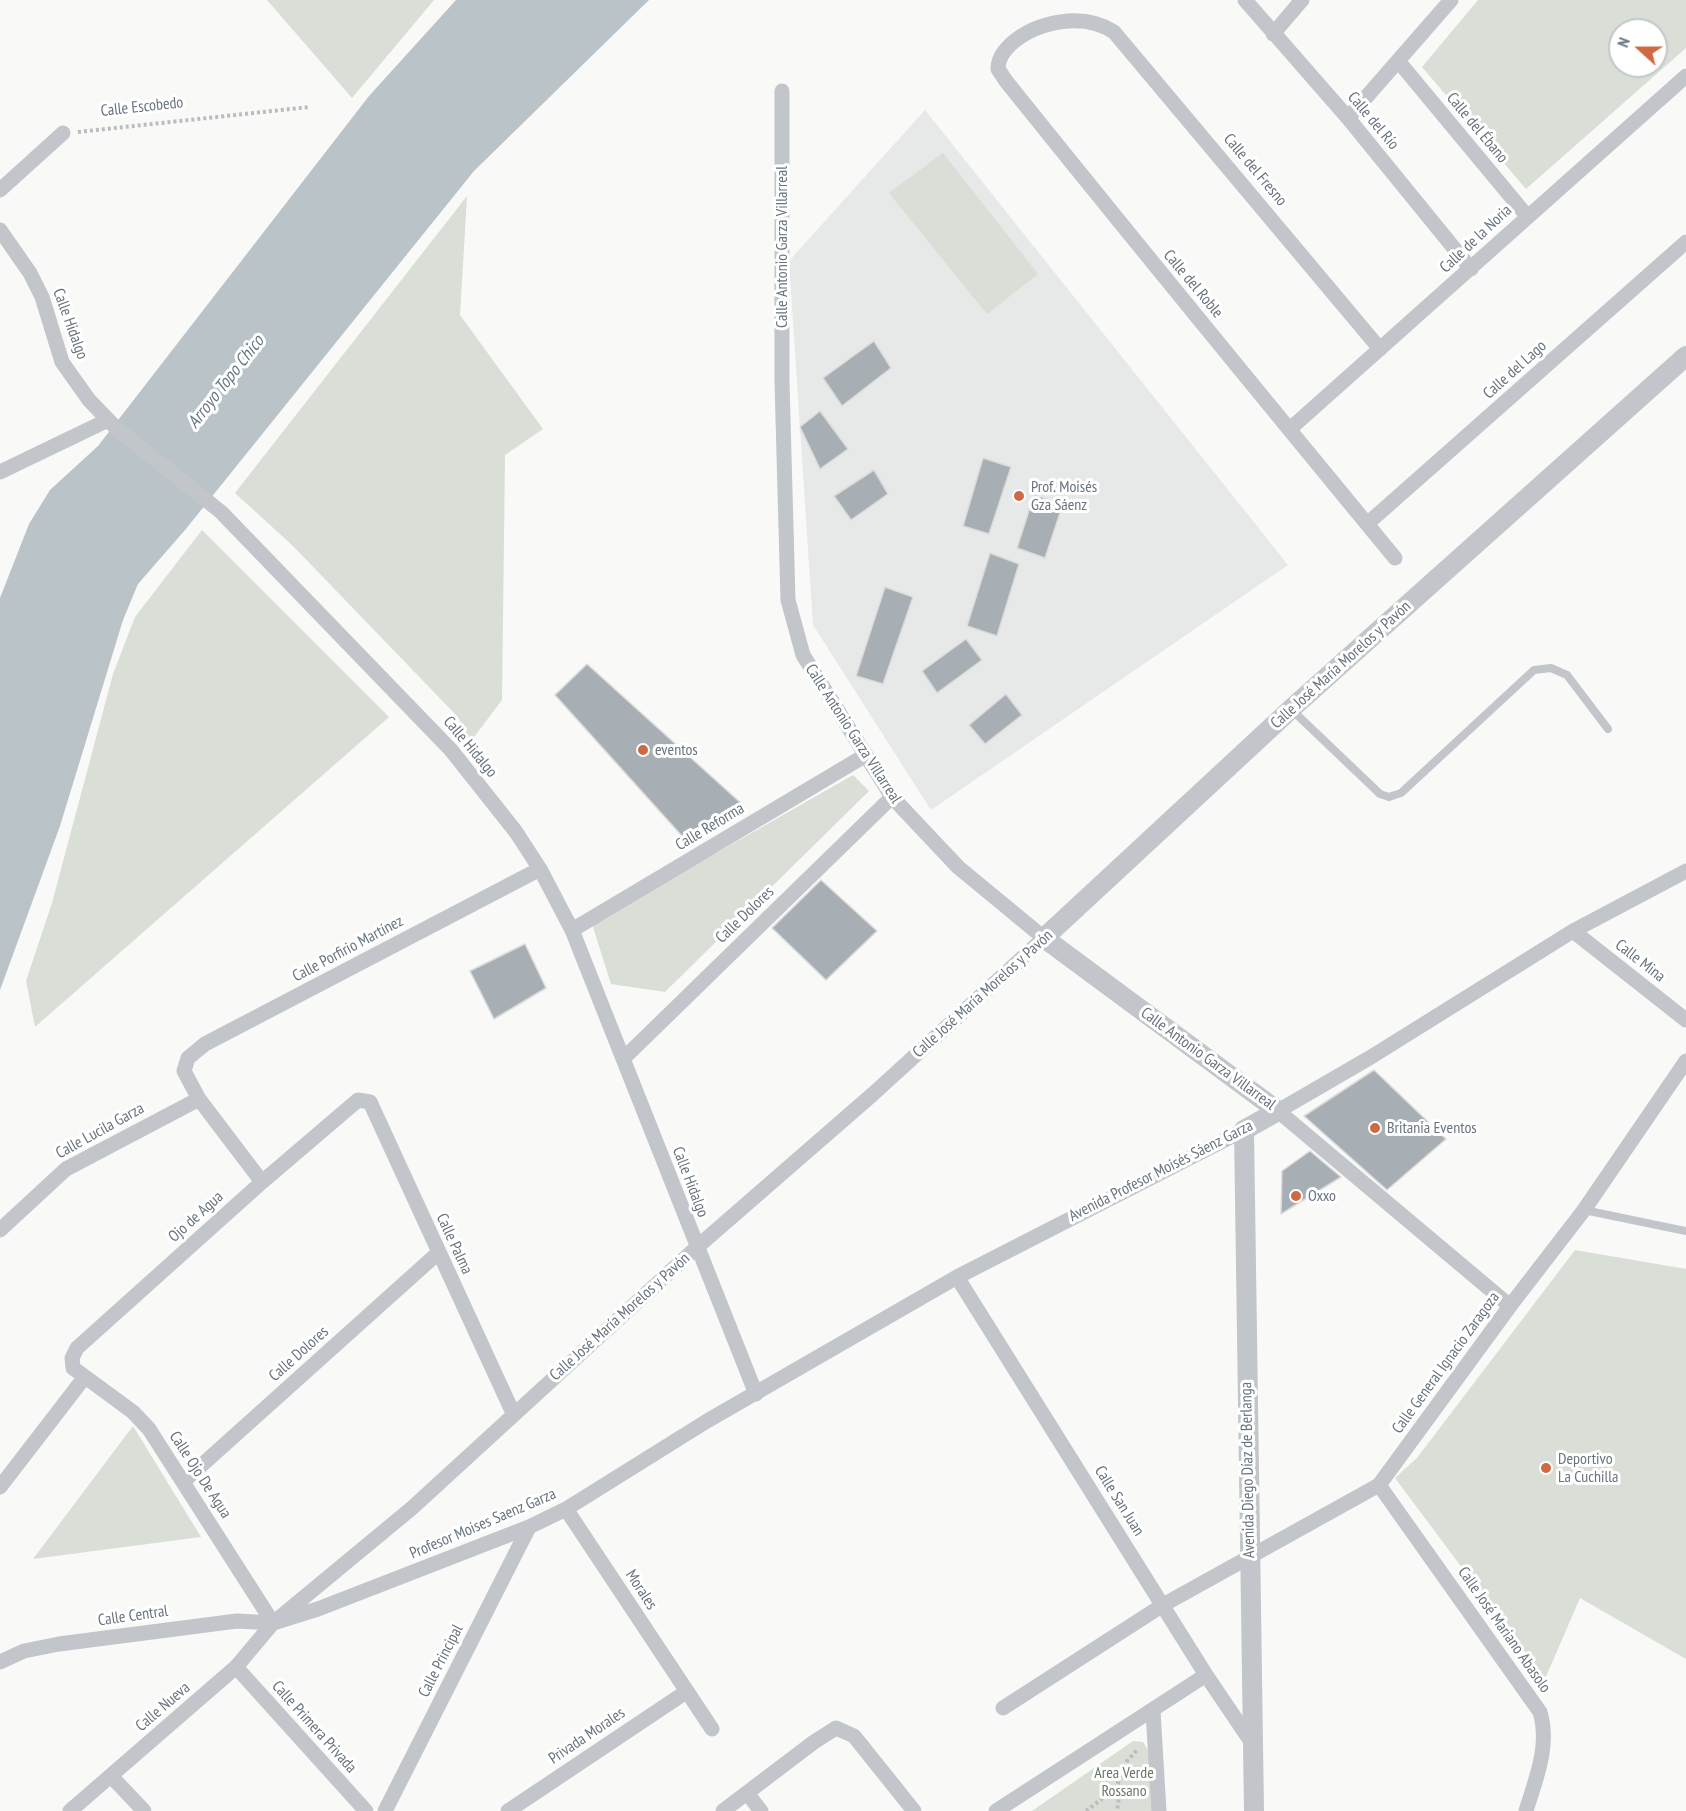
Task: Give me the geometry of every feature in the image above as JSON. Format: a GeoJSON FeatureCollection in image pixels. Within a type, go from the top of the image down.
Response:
{"type":"FeatureCollection","features":[{"type":"Feature","properties":{"kind":"street","name":"Calle del Río"},"geometry":{"type":"LineString","coordinates":[[1245,0],[1348,118],[1471,269]]}},
{"type":"Feature","properties":{"kind":"street"},"geometry":{"type":"LineString","coordinates":[[1273,34],[1302,0]]}},
{"type":"Feature","properties":{"kind":"street"},"geometry":{"type":"LineString","coordinates":[[1348,118],[1451,0]]}},
{"type":"Feature","properties":{"kind":"street","name":"Calle del Roble"},"geometry":{"type":"LineString","coordinates":[[1095,24],[1062,23],[1033,28],[1010,46],[998,63],[1006,81],[1141,250],[1291,428],[1395,558]]}},
{"type":"Feature","properties":{"kind":"street","name":"Calle del Fresno"},"geometry":{"type":"LineString","coordinates":[[1095,24],[1114,32],[1133,52],[1380,349]]}},
{"type":"Feature","properties":{"kind":"street","name":"Calle del Ébano"},"geometry":{"type":"LineString","coordinates":[[1399,62],[1527,216]]}},
{"type":"Feature","properties":{"kind":"street","name":"Calle de la Noria"},"geometry":{"type":"LineString","coordinates":[[1291,428],[1686,76]]}},
{"type":"Feature","properties":{"kind":"street","name":"Calle Antonio Garza Villarreal"},"geometry":{"type":"LineString","coordinates":[[782,91],[782,382],[788,600],[803,655],[892,797],[958,867],[1044,938],[1278,1111],[1510,1306]]}},
{"type":"Feature","properties":{"kind":"street"},"geometry":{"type":"LineString","coordinates":[[0,190],[63,133]]}},
{"type":"Feature","properties":{"kind":"street","name":"Calle Hidalgo"},"geometry":{"type":"LineString","coordinates":[[0,230],[30,273],[42,297],[62,362],[89,400],[113,424],[221,512],[452,750],[516,832],[540,869],[572,930],[696,1248],[756,1394]]}},
{"type":"Feature","properties":{"kind":"street","name":"Calle del Lago"},"geometry":{"type":"LineString","coordinates":[[1367,524],[1686,242]]}},
{"type":"Feature","properties":{"kind":"street","name":"Calle José María Morelos y Pavón"},"geometry":{"type":"LineString","coordinates":[[273,1623],[412,1508],[513,1413],[696,1248],[873,1094],[1291,709],[1686,356]]}},
{"type":"Feature","properties":{"kind":"street"},"geometry":{"type":"LineString","coordinates":[[0,472],[113,424]]}},
{"type":"Feature","properties":{"kind":"street","name":"Calle Reforma"},"geometry":{"type":"LineString","coordinates":[[572,930],[866,755]]}},
{"type":"Feature","properties":{"kind":"street","name":"Calle Dolores"},"geometry":{"type":"LineString","coordinates":[[623,1059],[892,797]]}},
{"type":"Feature","properties":{"kind":"street","name":"Calle Porfirio Martínez"},"geometry":{"type":"LineString","coordinates":[[200,1100],[184,1071],[188,1058],[205,1044],[540,869]]}},
{"type":"Feature","properties":{"kind":"street","name":"Avenida Profesor Moisés Sáenz Garza"},"geometry":{"type":"LineString","coordinates":[[756,1394],[957,1277],[1278,1111],[1371,1057],[1573,931],[1686,871]]}},
{"type":"Feature","properties":{"kind":"street","name":"Calle Mina"},"geometry":{"type":"LineString","coordinates":[[1573,931],[1686,1020]]}},
{"type":"Feature","properties":{"kind":"street","name":"Calle General Ignacio Zaragoza"},"geometry":{"type":"LineString","coordinates":[[1003,1708],[1163,1605],[1379,1485],[1510,1306],[1584,1210],[1686,1061]]}},
{"type":"Feature","properties":{"kind":"street"},"geometry":{"type":"LineString","coordinates":[[200,1100],[262,1182]]}},
{"type":"Feature","properties":{"kind":"street","name":"Calle Lucila Garza"},"geometry":{"type":"LineString","coordinates":[[0,1230],[36,1194],[66,1169],[200,1100]]}},
{"type":"Feature","properties":{"kind":"street","name":"Ojo de Agua"},"geometry":{"type":"LineString","coordinates":[[0,1487],[79,1373],[72,1358],[77,1348],[262,1182],[358,1100]]}},
{"type":"Feature","properties":{"kind":"street","name":"Calle Palma"},"geometry":{"type":"LineString","coordinates":[[358,1100],[370,1102],[513,1413]]}},
{"type":"Feature","properties":{"kind":"street","name":"Avenida Diego Díaz de Berlanga"},"geometry":{"type":"LineString","coordinates":[[1244,1130],[1254,1811]]}},
{"type":"Feature","properties":{"kind":"street","name":"Calle Dolores"},"geometry":{"type":"LineString","coordinates":[[184,1481],[438,1253]]}},
{"type":"Feature","properties":{"kind":"street","name":"Calle San Juan"},"geometry":{"type":"LineString","coordinates":[[957,1277],[1206,1675],[1252,1743]]}},
{"type":"Feature","properties":{"kind":"street","name":"Calle Ojo De Agua"},"geometry":{"type":"LineString","coordinates":[[79,1373],[133,1412],[149,1430],[184,1481],[273,1623]]}},
{"type":"Feature","properties":{"kind":"street","name":"Profesor Moises Saenz Garza"},"geometry":{"type":"LineString","coordinates":[[273,1623],[318,1609],[529,1527],[566,1509],[707,1421],[756,1394]]}},
{"type":"Feature","properties":{"kind":"street","name":"Calle José Mariano Abasolo"},"geometry":{"type":"LineString","coordinates":[[1379,1485],[1540,1712],[1545,1730],[1543,1751],[1526,1811]]}},
{"type":"Feature","properties":{"kind":"street","name":"Morales"},"geometry":{"type":"LineString","coordinates":[[566,1509],[712,1728]]}},
{"type":"Feature","properties":{"kind":"street","name":"Calle Principal"},"geometry":{"type":"LineString","coordinates":[[385,1811],[529,1527]]}},
{"type":"Feature","properties":{"kind":"street","name":"Calle Central"},"geometry":{"type":"LineString","coordinates":[[0,1662],[24,1652],[59,1644],[237,1621],[273,1623]]}},
{"type":"Feature","properties":{"kind":"street","name":"Calle Nueva"},"geometry":{"type":"LineString","coordinates":[[70,1811],[237,1666],[273,1623]]}},
{"type":"Feature","properties":{"kind":"street","name":"Calle Primera Privada"},"geometry":{"type":"LineString","coordinates":[[237,1666],[366,1811]]}},
{"type":"Feature","properties":{"kind":"street"},"geometry":{"type":"LineString","coordinates":[[996,1811],[1153,1712],[1206,1675]]}},
{"type":"Feature","properties":{"kind":"street","name":"Privada Morales"},"geometry":{"type":"LineString","coordinates":[[508,1811],[686,1692]]}},
{"type":"Feature","properties":{"kind":"street"},"geometry":{"type":"LineString","coordinates":[[1153,1712],[1159,1811]]}},
{"type":"Feature","properties":{"kind":"street"},"geometry":{"type":"LineString","coordinates":[[723,1811],[836,1728],[854,1736],[914,1811]]}},
{"type":"Feature","properties":{"kind":"street"},"geometry":{"type":"LineString","coordinates":[[111,1776],[144,1811]]}},
{"type":"Feature","properties":{"kind":"street"},"geometry":{"type":"LineString","coordinates":[[747,1793],[761,1811]]}},
{"type":"Feature","properties":{"kind":"lane"},"geometry":{"type":"LineString","coordinates":[[1291,709],[1380,794],[1389,797],[1401,793],[1534,670],[1551,668],[1567,675],[1608,729]]}},
{"type":"Feature","properties":{"kind":"lane"},"geometry":{"type":"LineString","coordinates":[[1584,1210],[1686,1231]]}},
{"type":"Feature","properties":{"kind":"path","name":"Calle Escobedo"},"geometry":{"type":"LineString","coordinates":[[63,133],[309,107]]}},
{"type":"Feature","properties":{"kind":"path"},"geometry":{"type":"LineString","coordinates":[[1086,1811],[1116,1788],[1127,1761],[1140,1746]]}},
{"type":"Feature","properties":{"kind":"path"},"geometry":{"type":"LineString","coordinates":[[1116,1788],[1119,1797],[1117,1811]]}},
{"type":"Feature","properties":{"kind":"shaded area","name":"Prof. Moisés Gza Sáenz"},"geometry":{"type":"Polygon","coordinates":[[[925,110],[1288,565],[931,810],[813,625],[789,261],[925,110]]]}},
{"type":"Feature","properties":{"kind":"green space"},"geometry":{"type":"Polygon","coordinates":[[[267,0],[434,0],[352,98],[267,0]]]}},
{"type":"Feature","properties":{"kind":"green space"},"geometry":{"type":"Polygon","coordinates":[[[1478,0],[1686,0],[1686,48],[1668,64],[1668,18],[1608,18],[1608,78],[1652,78],[1526,189],[1422,67],[1478,0]]]}},
{"type":"Feature","properties":{"kind":"green space"},"geometry":{"type":"Polygon","coordinates":[[[943,153],[1038,274],[987,314],[889,193],[943,153]]]}},
{"type":"Feature","properties":{"kind":"green space"},"geometry":{"type":"Polygon","coordinates":[[[467,196],[460,315],[543,429],[505,455],[502,700],[471,741],[457,716],[293,546],[235,493],[467,196]]]}},
{"type":"Feature","properties":{"kind":"green space"},"geometry":{"type":"Polygon","coordinates":[[[202,530],[389,717],[35,1027],[26,981],[52,903],[113,674],[135,617],[202,530]]]}},
{"type":"Feature","properties":{"kind":"green space"},"geometry":{"type":"Polygon","coordinates":[[[853,775],[869,791],[665,992],[611,984],[592,924],[853,775]]]}},
{"type":"Feature","properties":{"kind":"green space","name":"Deportivo La Cuchilla"},"geometry":{"type":"Polygon","coordinates":[[[1575,1250],[1686,1269],[1686,1659],[1580,1598],[1545,1679],[1395,1478],[1417,1458],[1575,1250]]]}},
{"type":"Feature","properties":{"kind":"green space"},"geometry":{"type":"Polygon","coordinates":[[[133,1426],[201,1537],[33,1559],[133,1426]]]}},
{"type":"Feature","properties":{"kind":"green space","name":"Area Verde Rossano"},"geometry":{"type":"Polygon","coordinates":[[[1133,1741],[1143,1742],[1150,1753],[1153,1811],[1032,1811],[1133,1741]]]}},
{"type":"Feature","properties":{"kind":"water","name":"Arroyo Topo Chico"},"geometry":{"type":"Polygon","coordinates":[[[456,0],[649,0],[474,171],[185,530],[138,584],[123,620],[60,826],[0,990],[0,598],[29,524],[50,490],[98,446],[369,96],[456,0]]]}},
{"type":"Feature","properties":{"kind":"building"},"geometry":{"type":"Polygon","coordinates":[[[874,341],[891,368],[842,406],[823,378],[874,341]]]}},
{"type":"Feature","properties":{"kind":"building"},"geometry":{"type":"Polygon","coordinates":[[[820,411],[848,449],[820,469],[800,427],[820,411]]]}},
{"type":"Feature","properties":{"kind":"building"},"geometry":{"type":"Polygon","coordinates":[[[983,458],[1011,467],[989,534],[963,526],[983,458]]]}},
{"type":"Feature","properties":{"kind":"building"},"geometry":{"type":"Polygon","coordinates":[[[874,470],[888,494],[851,520],[834,496],[874,470]]]}},
{"type":"Feature","properties":{"kind":"building"},"geometry":{"type":"Polygon","coordinates":[[[1034,495],[1063,504],[1045,558],[1017,548],[1034,495]]]}},
{"type":"Feature","properties":{"kind":"building"},"geometry":{"type":"Polygon","coordinates":[[[990,553],[1019,564],[997,636],[967,626],[990,553]]]}},
{"type":"Feature","properties":{"kind":"building"},"geometry":{"type":"Polygon","coordinates":[[[885,587],[913,597],[883,684],[856,676],[885,587]]]}},
{"type":"Feature","properties":{"kind":"building"},"geometry":{"type":"Polygon","coordinates":[[[966,639],[982,660],[937,693],[922,671],[966,639]]]}},
{"type":"Feature","properties":{"kind":"building","name":"eventos"},"geometry":{"type":"Polygon","coordinates":[[[587,664],[743,805],[682,836],[555,695],[587,664]]]}},
{"type":"Feature","properties":{"kind":"building"},"geometry":{"type":"Polygon","coordinates":[[[1006,694],[1022,715],[985,744],[969,725],[1006,694]]]}},
{"type":"Feature","properties":{"kind":"building"},"geometry":{"type":"Polygon","coordinates":[[[821,880],[877,931],[826,980],[772,928],[821,880]]]}},
{"type":"Feature","properties":{"kind":"building"},"geometry":{"type":"Polygon","coordinates":[[[525,944],[546,988],[494,1019],[470,971],[525,944]]]}},
{"type":"Feature","properties":{"kind":"building","name":"Britania Eventos"},"geometry":{"type":"Polygon","coordinates":[[[1374,1070],[1446,1139],[1387,1190],[1304,1116],[1374,1070]]]}},
{"type":"Feature","properties":{"kind":"building","name":"Oxxo"},"geometry":{"type":"Polygon","coordinates":[[[1310,1151],[1341,1177],[1281,1214],[1282,1171],[1310,1151]]]}},
{"type":"Feature","properties":{"kind":"place","name":"Prof. Moisés Gza Sáenz"},"geometry":{"type":"Point","coordinates":[1019,496]}},
{"type":"Feature","properties":{"kind":"place","name":"eventos"},"geometry":{"type":"Point","coordinates":[643,750]}},
{"type":"Feature","properties":{"kind":"place","name":"Britania Eventos"},"geometry":{"type":"Point","coordinates":[1375,1128]}},
{"type":"Feature","properties":{"kind":"place","name":"Oxxo"},"geometry":{"type":"Point","coordinates":[1296,1196]}},
{"type":"Feature","properties":{"kind":"place","name":"Deportivo La Cuchilla"},"geometry":{"type":"Point","coordinates":[1546,1468]}}]}
